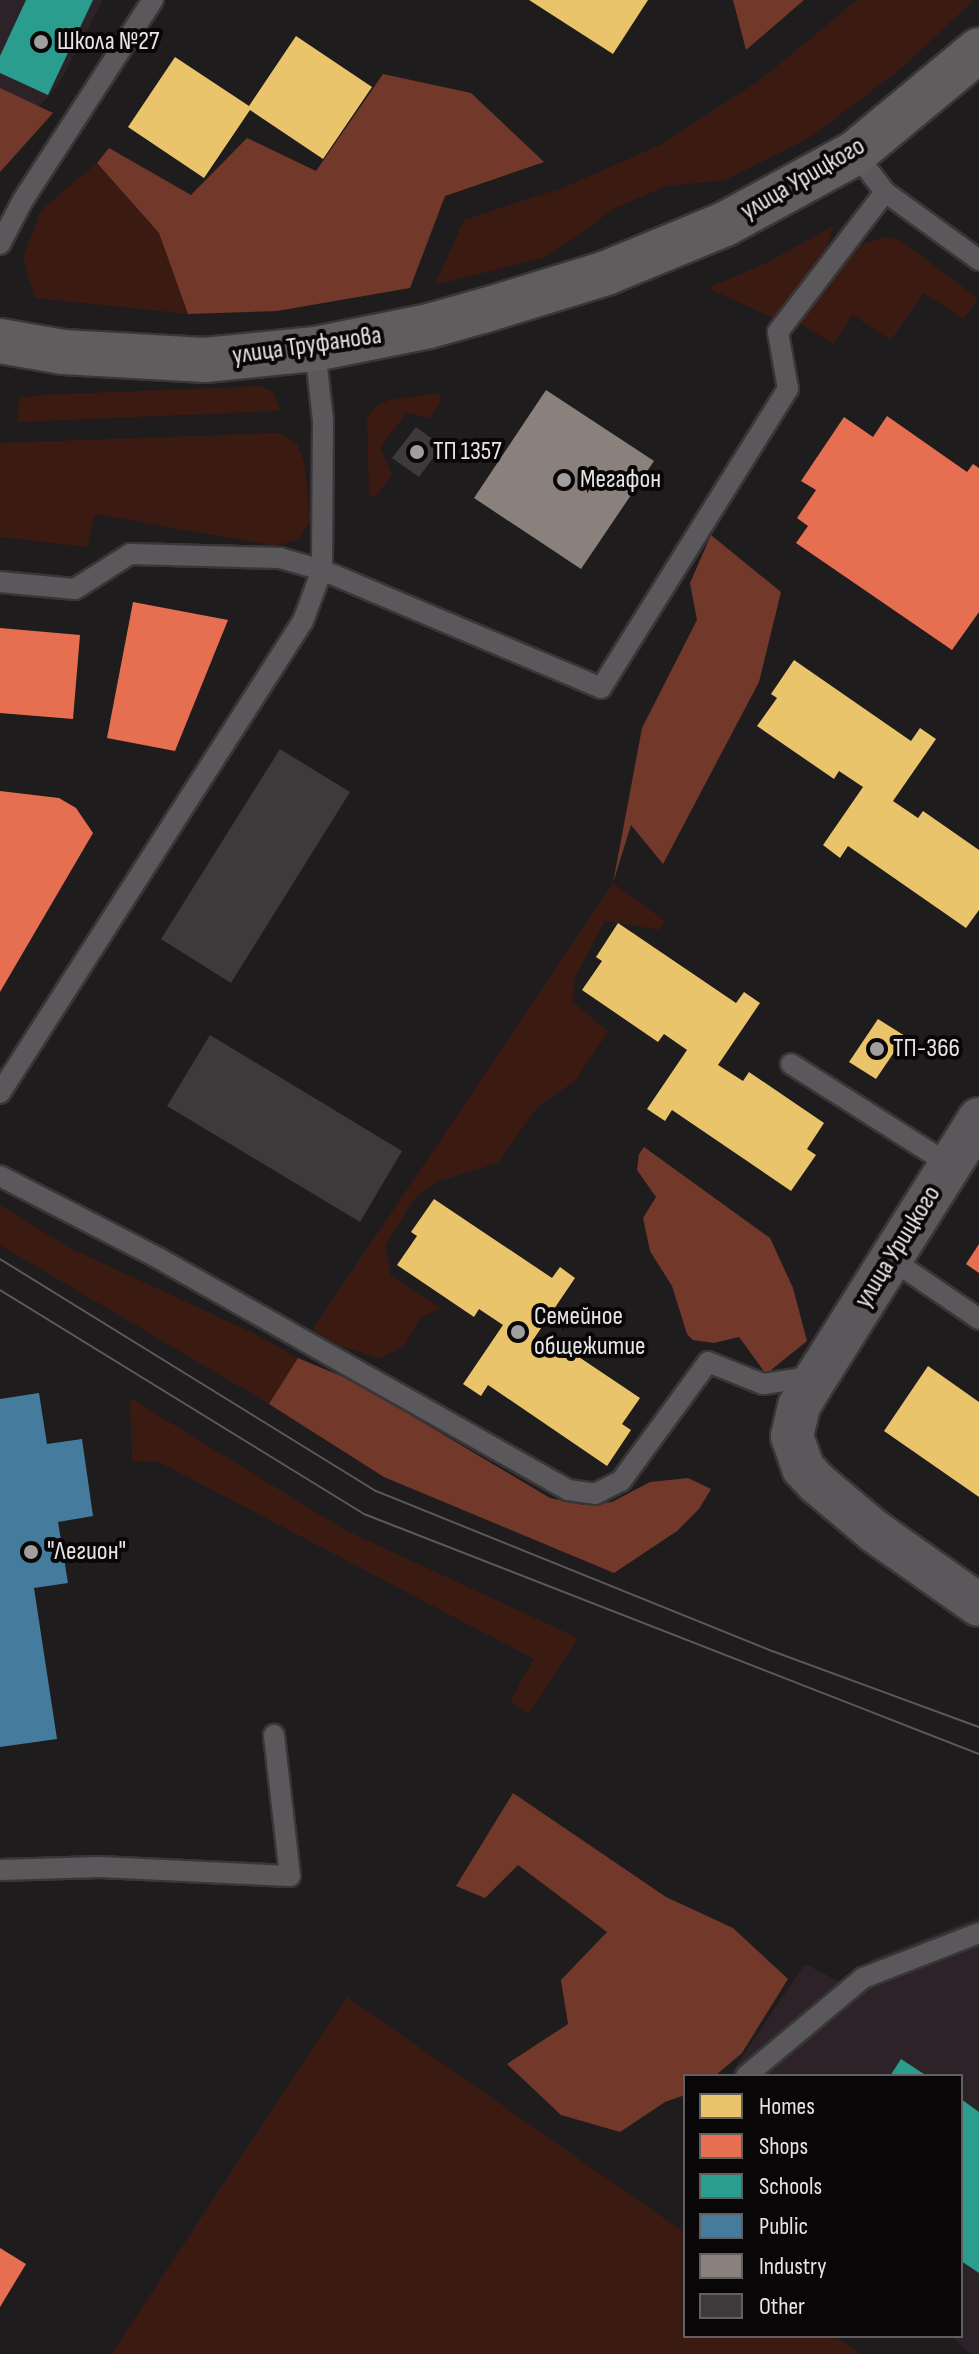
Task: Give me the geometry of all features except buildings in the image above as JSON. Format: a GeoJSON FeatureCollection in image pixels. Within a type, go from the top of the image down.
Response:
{"type":"FeatureCollection","features":[{"type":"Feature","properties":{"kind":"street","name":"улица Урицкого"},"geometry":{"type":"LineString","coordinates":[[606,273],[725,224],[855,153],[979,50]]}},
{"type":"Feature","properties":{"kind":"street","name":"улица Труфанова"},"geometry":{"type":"LineString","coordinates":[[0,341],[63,352],[205,360],[315,349],[429,326],[606,273]]}},
{"type":"Feature","properties":{"kind":"street","name":"улица Урицкого"},"geometry":{"type":"LineString","coordinates":[[979,1119],[799,1406],[792,1436],[803,1468],[874,1531],[979,1605]]}},
{"type":"Feature","properties":{"kind":"lane"},"geometry":{"type":"LineString","coordinates":[[0,244],[23,200],[153,0]]}},
{"type":"Feature","properties":{"kind":"lane"},"geometry":{"type":"LineString","coordinates":[[855,153],[885,192],[979,260]]}},
{"type":"Feature","properties":{"kind":"lane"},"geometry":{"type":"LineString","coordinates":[[0,582],[75,589],[130,554],[280,558],[322,570],[601,688],[788,389],[778,332],[885,192]]}},
{"type":"Feature","properties":{"kind":"lane"},"geometry":{"type":"LineString","coordinates":[[0,1093],[303,621],[322,570],[323,420],[315,349]]}},
{"type":"Feature","properties":{"kind":"lane"},"geometry":{"type":"LineString","coordinates":[[791,1064],[950,1165]]}},
{"type":"Feature","properties":{"kind":"lane"},"geometry":{"type":"LineString","coordinates":[[0,1176],[160,1259],[568,1490],[595,1494],[621,1481],[708,1362],[763,1384],[817,1376]]}},
{"type":"Feature","properties":{"kind":"lane"},"geometry":{"type":"LineString","coordinates":[[891,1259],[979,1319]]}},
{"type":"Feature","properties":{"kind":"lane"},"geometry":{"type":"LineString","coordinates":[[0,1870],[100,1867],[290,1876],[274,1735]]}},
{"type":"Feature","properties":{"kind":"lane"},"geometry":{"type":"LineString","coordinates":[[748,2074],[863,1978],[979,1933]]}},
{"type":"Feature","properties":{"kind":"shaded area","name":"Школа №27"},"geometry":{"type":"Polygon","coordinates":[[[0,0],[103,0],[59,84],[0,152],[0,0]]]}},
{"type":"Feature","properties":{"kind":"shaded area"},"geometry":{"type":"Polygon","coordinates":[[[733,0],[804,0],[746,50],[733,0]]]}},
{"type":"Feature","properties":{"kind":"shaded area"},"geometry":{"type":"Polygon","coordinates":[[[857,0],[974,0],[903,67],[809,138],[725,180],[667,186],[615,208],[547,257],[435,285],[464,220],[565,187],[662,144],[760,80],[857,0]]]}},
{"type":"Feature","properties":{"kind":"shaded area"},"geometry":{"type":"Polygon","coordinates":[[[383,74],[471,93],[544,162],[445,196],[410,288],[277,311],[188,314],[159,233],[97,163],[109,148],[191,195],[247,138],[316,171],[383,74]]]}},
{"type":"Feature","properties":{"kind":"shaded area"},"geometry":{"type":"Polygon","coordinates":[[[0,88],[53,113],[0,172],[0,88]]]}},
{"type":"Feature","properties":{"kind":"shaded area"},"geometry":{"type":"Polygon","coordinates":[[[97,163],[159,233],[188,314],[35,298],[23,258],[41,210],[97,163]]]}},
{"type":"Feature","properties":{"kind":"shaded area"},"geometry":{"type":"Polygon","coordinates":[[[833,226],[828,244],[810,272],[773,318],[708,288],[766,263],[833,226]]]}},
{"type":"Feature","properties":{"kind":"shaded area"},"geometry":{"type":"Polygon","coordinates":[[[885,237],[899,240],[978,298],[964,319],[923,293],[891,340],[852,315],[833,344],[799,323],[844,258],[857,246],[885,237]]]}},
{"type":"Feature","properties":{"kind":"shaded area"},"geometry":{"type":"Polygon","coordinates":[[[261,386],[273,392],[280,411],[17,422],[20,398],[40,395],[261,386]]]}},
{"type":"Feature","properties":{"kind":"shaded area"},"geometry":{"type":"Polygon","coordinates":[[[440,393],[441,401],[430,418],[407,413],[380,447],[392,475],[375,497],[369,495],[367,419],[376,406],[389,400],[440,393]]]}},
{"type":"Feature","properties":{"kind":"shaded area"},"geometry":{"type":"Polygon","coordinates":[[[279,433],[297,443],[304,461],[311,521],[299,539],[275,546],[95,514],[87,547],[0,537],[0,443],[279,433]]]}},
{"type":"Feature","properties":{"kind":"shaded area"},"geometry":{"type":"Polygon","coordinates":[[[711,535],[781,592],[759,682],[663,864],[631,825],[613,883],[642,728],[697,620],[690,583],[711,535]]]}},
{"type":"Feature","properties":{"kind":"shaded area"},"geometry":{"type":"Polygon","coordinates":[[[613,883],[665,921],[660,930],[605,921],[575,977],[572,1001],[608,1032],[575,1081],[538,1106],[498,1163],[439,1181],[415,1198],[385,1245],[391,1276],[441,1308],[420,1318],[405,1345],[379,1359],[338,1345],[313,1329],[613,883]]]}},
{"type":"Feature","properties":{"kind":"shaded area"},"geometry":{"type":"Polygon","coordinates":[[[644,1147],[770,1238],[793,1288],[807,1341],[766,1374],[739,1337],[714,1343],[693,1340],[687,1334],[672,1286],[650,1251],[643,1218],[656,1197],[637,1170],[639,1154],[644,1147]]]}},
{"type":"Feature","properties":{"kind":"shaded area"},"geometry":{"type":"Polygon","coordinates":[[[0,1205],[70,1248],[255,1334],[298,1358],[269,1404],[0,1245],[0,1205]]]}},
{"type":"Feature","properties":{"kind":"shaded area"},"geometry":{"type":"Polygon","coordinates":[[[298,1358],[353,1381],[550,1498],[583,1505],[612,1502],[650,1482],[688,1478],[711,1489],[699,1509],[677,1531],[614,1573],[384,1477],[269,1404],[298,1358]]]}},
{"type":"Feature","properties":{"kind":"shaded area"},"geometry":{"type":"Polygon","coordinates":[[[130,1398],[345,1530],[578,1638],[528,1714],[510,1701],[534,1659],[159,1462],[132,1461],[130,1398]]]}},
{"type":"Feature","properties":{"kind":"shaded area"},"geometry":{"type":"Polygon","coordinates":[[[513,1793],[666,1897],[733,1928],[788,1979],[742,2053],[717,2074],[683,2074],[683,2096],[665,2102],[620,2132],[561,2115],[507,2064],[568,2024],[561,1980],[607,1932],[518,1865],[485,1898],[456,1886],[513,1793]]]}},
{"type":"Feature","properties":{"kind":"shaded area"},"geometry":{"type":"Polygon","coordinates":[[[979,1917],[979,2354],[971,2354],[953,2338],[963,2338],[963,2074],[730,2074],[805,1964],[840,1982],[874,1958],[979,1917]]]}},
{"type":"Feature","properties":{"kind":"shaded area"},"geometry":{"type":"Polygon","coordinates":[[[347,1997],[683,2232],[683,2338],[837,2338],[860,2354],[111,2354],[347,1997]]]}},
{"type":"Feature","properties":{"kind":"tram line"},"geometry":{"type":"LineString","coordinates":[[0,1259],[376,1491],[772,1651],[979,1727]]}},
{"type":"Feature","properties":{"kind":"tram line"},"geometry":{"type":"LineString","coordinates":[[0,1290],[364,1514],[979,1754]]}},
{"type":"Feature","properties":{"kind":"place","name":"Школа №27"},"geometry":{"type":"Point","coordinates":[41,42]}},
{"type":"Feature","properties":{"kind":"place","name":"ТП 1357"},"geometry":{"type":"Point","coordinates":[417,452]}},
{"type":"Feature","properties":{"kind":"place","name":"Мегафон"},"geometry":{"type":"Point","coordinates":[564,480]}},
{"type":"Feature","properties":{"kind":"place","name":"ТП-366"},"geometry":{"type":"Point","coordinates":[877,1049]}},
{"type":"Feature","properties":{"kind":"place","name":"Семейное общежитие"},"geometry":{"type":"Point","coordinates":[518,1332]}},
{"type":"Feature","properties":{"kind":"place","name":"\"Легион\""},"geometry":{"type":"Point","coordinates":[31,1552]}}]}
